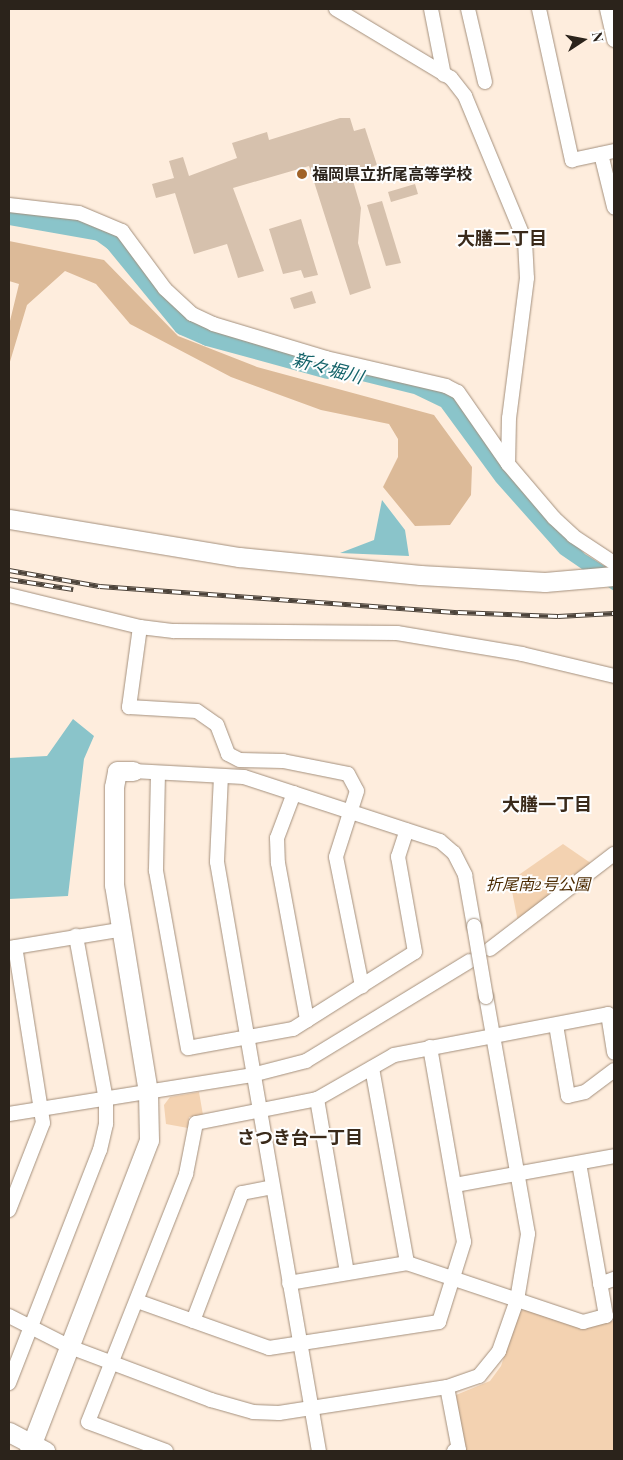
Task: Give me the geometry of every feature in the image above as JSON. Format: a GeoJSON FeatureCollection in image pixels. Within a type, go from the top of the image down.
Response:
{"type":"FeatureCollection","features":[{"type":"Feature","properties":{"kind":"street"},"geometry":{"type":"LineString","coordinates":[[339,9],[444,74],[465,96],[525,241],[527,278],[509,418],[508,464]]}},
{"type":"Feature","properties":{"kind":"street"},"geometry":{"type":"LineString","coordinates":[[431,9],[444,74]]}},
{"type":"Feature","properties":{"kind":"street"},"geometry":{"type":"LineString","coordinates":[[468,9],[485,82]]}},
{"type":"Feature","properties":{"kind":"street"},"geometry":{"type":"LineString","coordinates":[[539,9],[572,160],[607,152],[614,207]]}},
{"type":"Feature","properties":{"kind":"street"},"geometry":{"type":"LineString","coordinates":[[607,9],[614,40]]}},
{"type":"Feature","properties":{"kind":"street"},"geometry":{"type":"LineString","coordinates":[[9,205],[78,213],[122,231],[165,288],[192,314],[212,324],[326,358],[446,386],[458,392],[508,464],[573,536],[614,563]]}},
{"type":"Feature","properties":{"kind":"street"},"geometry":{"type":"LineString","coordinates":[[9,519],[239,557],[420,575],[545,582],[614,576]]}},
{"type":"Feature","properties":{"kind":"street"},"geometry":{"type":"LineString","coordinates":[[9,595],[140,627],[397,633],[522,654],[614,676]]}},
{"type":"Feature","properties":{"kind":"street"},"geometry":{"type":"LineString","coordinates":[[140,627],[129,707],[197,711],[216,725],[228,754],[240,760],[283,761],[348,774],[357,791],[336,857],[362,986]]}},
{"type":"Feature","properties":{"kind":"street"},"geometry":{"type":"LineString","coordinates":[[9,1316],[70,1347],[253,1412],[312,1408],[468,1383],[490,1366],[517,1300],[528,1234],[465,875],[454,853],[440,841],[350,810],[244,777],[133,771],[118,772],[114,787],[112,849],[119,930],[151,1118],[142,1165],[70,1347],[35,1448],[9,1432]]}},
{"type":"Feature","properties":{"kind":"street"},"geometry":{"type":"LineString","coordinates":[[158,773],[156,871],[188,1048],[293,1029],[416,952],[398,857],[407,830]]}},
{"type":"Feature","properties":{"kind":"street"},"geometry":{"type":"LineString","coordinates":[[221,776],[217,862],[252,1075],[312,1408],[318,1451]]}},
{"type":"Feature","properties":{"kind":"street"},"geometry":{"type":"LineString","coordinates":[[294,793],[277,838],[278,863],[307,1020]]}},
{"type":"Feature","properties":{"kind":"street"},"geometry":{"type":"LineString","coordinates":[[490,949],[614,854]]}},
{"type":"Feature","properties":{"kind":"street"},"geometry":{"type":"LineString","coordinates":[[9,1210],[43,1123],[43,1111],[12,948],[119,930]]}},
{"type":"Feature","properties":{"kind":"street"},"geometry":{"type":"LineString","coordinates":[[9,1383],[100,1150],[106,1124],[106,1100],[76,936]]}},
{"type":"Feature","properties":{"kind":"street"},"geometry":{"type":"LineString","coordinates":[[9,1114],[43,1111],[252,1075],[306,1061],[470,961]]}},
{"type":"Feature","properties":{"kind":"street"},"geometry":{"type":"LineString","coordinates":[[166,1451],[88,1422],[186,1174],[196,1123],[317,1100],[394,1055],[611,1014],[614,1053]]}},
{"type":"Feature","properties":{"kind":"street"},"geometry":{"type":"LineString","coordinates":[[556,1025],[568,1096],[585,1092],[614,1070]]}},
{"type":"Feature","properties":{"kind":"street"},"geometry":{"type":"LineString","coordinates":[[137,1301],[269,1348],[300,1346],[439,1322],[464,1242],[430,1047]]}},
{"type":"Feature","properties":{"kind":"street"},"geometry":{"type":"LineString","coordinates":[[372,1068],[407,1263]]}},
{"type":"Feature","properties":{"kind":"street"},"geometry":{"type":"LineString","coordinates":[[317,1100],[347,1272]]}},
{"type":"Feature","properties":{"kind":"street"},"geometry":{"type":"LineString","coordinates":[[455,1185],[614,1156]]}},
{"type":"Feature","properties":{"kind":"street"},"geometry":{"type":"LineString","coordinates":[[289,1283],[407,1263],[583,1322],[606,1316],[580,1163]]}},
{"type":"Feature","properties":{"kind":"street"},"geometry":{"type":"LineString","coordinates":[[193,1321],[242,1193],[272,1187]]}},
{"type":"Feature","properties":{"kind":"street"},"geometry":{"type":"LineString","coordinates":[[600,1284],[614,1279]]}},
{"type":"Feature","properties":{"kind":"street"},"geometry":{"type":"LineString","coordinates":[[447,1387],[459,1450],[454,1451]]}},
{"type":"Feature","properties":{"kind":"green space","name":"折尾南2号公園"},"geometry":{"type":"Polygon","coordinates":[[[563,844],[595,866],[518,922],[510,881],[563,844]]]}},
{"type":"Feature","properties":{"kind":"green space"},"geometry":{"type":"Polygon","coordinates":[[[199,1092],[203,1115],[189,1117],[188,1128],[166,1124],[164,1105],[170,1097],[199,1092]]]}},
{"type":"Feature","properties":{"kind":"green space"},"geometry":{"type":"Polygon","coordinates":[[[525,1309],[581,1327],[613,1321],[614,1451],[465,1451],[456,1395],[490,1381],[501,1366],[519,1312],[525,1309]]]}},
{"type":"Feature","properties":{"kind":"shaded area"},"geometry":{"type":"Polygon","coordinates":[[[9,241],[104,260],[178,336],[257,367],[434,415],[472,467],[471,495],[450,525],[415,526],[383,487],[398,457],[398,439],[389,424],[321,410],[231,377],[130,324],[96,284],[65,271],[27,305],[9,365],[9,325],[19,284],[9,281],[9,241]]]}},
{"type":"Feature","properties":{"kind":"water"},"geometry":{"type":"Polygon","coordinates":[[[303,358],[448,391],[553,522],[585,554],[614,572],[614,591],[560,554],[496,482],[441,407],[414,394],[301,366],[303,358]]]}},
{"type":"Feature","properties":{"kind":"water"},"geometry":{"type":"Polygon","coordinates":[[[382,500],[405,530],[409,556],[340,553],[374,540],[382,500]]]}},
{"type":"Feature","properties":{"kind":"water"},"geometry":{"type":"Polygon","coordinates":[[[73,719],[94,736],[84,759],[68,896],[9,899],[9,758],[47,756],[73,719]]]}},
{"type":"Feature","properties":{"kind":"building"},"geometry":{"type":"Polygon","coordinates":[[[340,118],[350,118],[354,131],[365,128],[377,165],[351,174],[361,208],[358,243],[371,288],[350,295],[309,166],[233,188],[264,271],[238,278],[227,244],[194,254],[175,193],[156,198],[152,184],[174,178],[169,161],[183,157],[189,176],[237,158],[232,143],[267,132],[269,140],[340,118]]]}},
{"type":"Feature","properties":{"kind":"building"},"geometry":{"type":"Polygon","coordinates":[[[415,184],[418,194],[391,202],[388,192],[415,184]]]}},
{"type":"Feature","properties":{"kind":"building"},"geometry":{"type":"Polygon","coordinates":[[[382,201],[401,263],[386,266],[367,205],[382,201]]]}},
{"type":"Feature","properties":{"kind":"building"},"geometry":{"type":"Polygon","coordinates":[[[301,219],[318,275],[304,278],[301,270],[283,274],[269,229],[301,219]]]}},
{"type":"Feature","properties":{"kind":"building"},"geometry":{"type":"Polygon","coordinates":[[[312,291],[316,303],[294,309],[290,298],[312,291]]]}},
{"type":"Feature","properties":{"kind":"waterway","name":"新々堀川"},"geometry":{"type":"LineString","coordinates":[[9,215],[100,231],[114,241],[183,325],[208,336],[328,369]]}},
{"type":"Feature","properties":{"kind":"railway"},"geometry":{"type":"LineString","coordinates":[[9,570],[100,586],[458,612],[558,616],[614,613]]}},
{"type":"Feature","properties":{"kind":"railway"},"geometry":{"type":"LineString","coordinates":[[9,579],[73,589]]}},
{"type":"Feature","properties":{"kind":"place","name":"福岡県立折尾高等学校"},"geometry":{"type":"Point","coordinates":[302,174]}},
{"type":"Feature","properties":{"kind":"district","name":"大膳二丁目"},"geometry":{"type":"Point","coordinates":[502,238]}},
{"type":"Feature","properties":{"kind":"district","name":"大膳一丁目"},"geometry":{"type":"Point","coordinates":[547,804]}},
{"type":"Feature","properties":{"kind":"district","name":"さつき台一丁目"},"geometry":{"type":"Point","coordinates":[300,1137]}}]}
